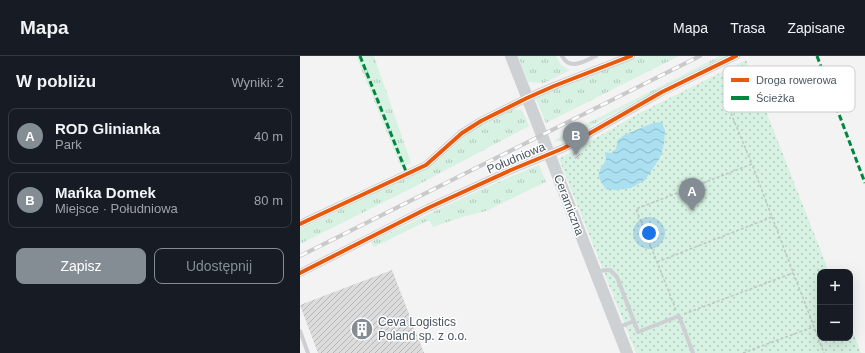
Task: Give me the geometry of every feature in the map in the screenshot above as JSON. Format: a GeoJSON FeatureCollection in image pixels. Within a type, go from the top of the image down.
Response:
{"type":"FeatureCollection","features":[{"type":"Feature","properties":{"kind":"main road","name":"Ceramiczna"},"geometry":{"type":"LineString","coordinates":[[511,56],[627,353]]}},
{"type":"Feature","properties":{"kind":"street"},"geometry":{"type":"LineString","coordinates":[[300,224],[426,165],[462,133],[481,121],[554,86],[631,56]]}},
{"type":"Feature","properties":{"kind":"street","name":"Południowa"},"geometry":{"type":"LineString","coordinates":[[300,273],[442,202],[511,170],[564,148],[662,92],[736,56]]}},
{"type":"Feature","properties":{"kind":"lane"},"geometry":{"type":"LineString","coordinates":[[562,56],[568,64],[574,64],[596,56]]}},
{"type":"Feature","properties":{"kind":"lane"},"geometry":{"type":"LineString","coordinates":[[595,271],[610,270],[617,276],[638,332],[679,316],[692,353]]}},
{"type":"Feature","properties":{"kind":"lane"},"geometry":{"type":"LineString","coordinates":[[617,328],[634,321]]}},
{"type":"Feature","properties":{"kind":"lane"},"geometry":{"type":"LineString","coordinates":[[300,331],[308,353]]}},
{"type":"Feature","properties":{"kind":"path"},"geometry":{"type":"LineString","coordinates":[[730,112],[752,164],[824,353]]}},
{"type":"Feature","properties":{"kind":"path"},"geometry":{"type":"LineString","coordinates":[[752,164],[636,208],[679,316],[793,273]]}},
{"type":"Feature","properties":{"kind":"path"},"geometry":{"type":"LineString","coordinates":[[657,262],[772,217]]}},
{"type":"Feature","properties":{"kind":"path"},"geometry":{"type":"LineString","coordinates":[[743,353],[814,327]]}},
{"type":"Feature","properties":{"kind":"green space"},"geometry":{"type":"Polygon","coordinates":[[[356,56],[374,56],[411,163],[401,167],[356,56]]]}},
{"type":"Feature","properties":{"kind":"green space"},"geometry":{"type":"Polygon","coordinates":[[[518,56],[556,56],[561,65],[570,70],[544,83],[528,82],[518,56]]]}},
{"type":"Feature","properties":{"kind":"green space"},"geometry":{"type":"Polygon","coordinates":[[[640,56],[679,56],[546,123],[536,99],[558,88],[640,56]]]}},
{"type":"Feature","properties":{"kind":"green space"},"geometry":{"type":"Polygon","coordinates":[[[720,56],[725,56],[635,102],[564,141],[555,141],[555,140],[720,56]]]}},
{"type":"Feature","properties":{"kind":"green space"},"geometry":{"type":"Polygon","coordinates":[[[746,60],[748,66],[734,66],[746,60]]]}},
{"type":"Feature","properties":{"kind":"green space"},"geometry":{"type":"Polygon","coordinates":[[[723,72],[723,112],[766,112],[828,269],[817,269],[817,341],[853,341],[853,332],[861,353],[636,353],[559,159],[636,115],[723,72]]]}},
{"type":"Feature","properties":{"kind":"green space"},"geometry":{"type":"Polygon","coordinates":[[[515,109],[522,110],[529,126],[412,188],[300,244],[300,229],[430,167],[475,128],[515,109]]]}},
{"type":"Feature","properties":{"kind":"green space"},"geometry":{"type":"Polygon","coordinates":[[[539,165],[546,182],[486,211],[433,227],[429,220],[374,247],[371,242],[475,192],[539,165]]]}},
{"type":"Feature","properties":{"kind":"water"},"geometry":{"type":"Polygon","coordinates":[[[662,122],[665,131],[664,144],[660,158],[645,180],[631,188],[615,190],[606,189],[599,177],[599,172],[606,160],[605,152],[611,153],[616,149],[618,140],[624,135],[653,123],[662,122]]]}},
{"type":"Feature","properties":{"kind":"building"},"geometry":{"type":"Polygon","coordinates":[[[577,150],[581,156],[575,159],[572,153],[577,150]]]}},
{"type":"Feature","properties":{"kind":"building","name":"Ceva Logistics Poland sp. z o.o."},"geometry":{"type":"Polygon","coordinates":[[[392,270],[424,353],[318,353],[300,305],[392,270]]]}},
{"type":"Feature","properties":{"kind":"railway"},"geometry":{"type":"LineString","coordinates":[[300,256],[700,56]]}},
{"type":"Feature","properties":{"kind":"marked path"},"geometry":{"type":"LineString","coordinates":[[360,56],[407,174]]}},
{"type":"Feature","properties":{"kind":"marked path"},"geometry":{"type":"LineString","coordinates":[[817,56],[821,66]]}},
{"type":"Feature","properties":{"kind":"marked path"},"geometry":{"type":"LineString","coordinates":[[838,112],[865,183]]}},
{"type":"Feature","properties":{"kind":"cycle path"},"geometry":{"type":"LineString","coordinates":[[300,224],[426,165],[462,133],[481,121],[554,86],[631,56]]}},
{"type":"Feature","properties":{"kind":"cycle path"},"geometry":{"type":"LineString","coordinates":[[300,273],[428,208],[511,170],[564,148],[662,92],[736,56]]}},
{"type":"Feature","properties":{"kind":"place","name":"Mańka Domek"},"geometry":{"type":"Point","coordinates":[576,155]}},
{"type":"Feature","properties":{"kind":"place","name":"ROD Glinianka"},"geometry":{"type":"Point","coordinates":[692,211]}},
{"type":"Feature","properties":{"kind":"place","name":"Ceva Logistics Poland sp. z o.o."},"geometry":{"type":"Point","coordinates":[362,329]}}]}
